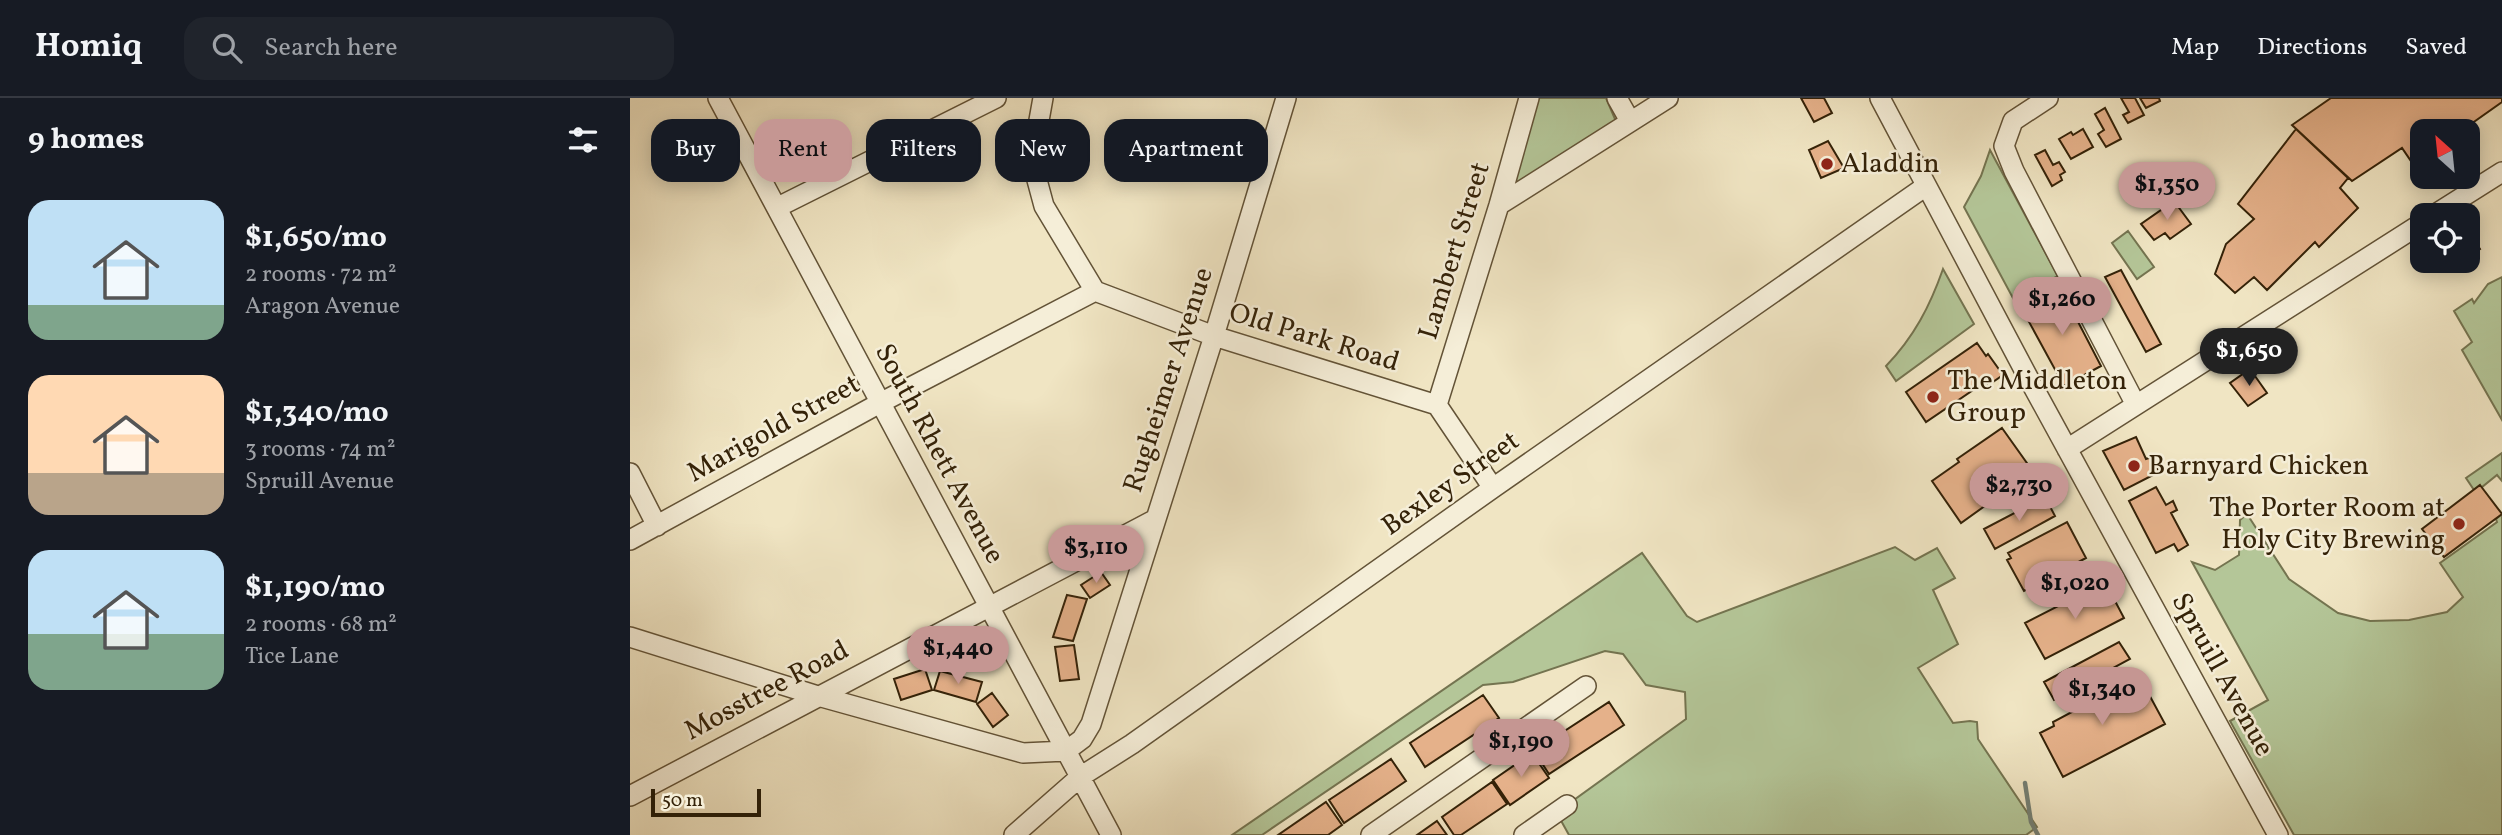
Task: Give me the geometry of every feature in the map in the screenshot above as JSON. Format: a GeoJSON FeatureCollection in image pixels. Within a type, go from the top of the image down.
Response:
{"type":"FeatureCollection","features":[{"type":"Feature","properties":{"kind":"street","name":"South Rhett Avenue"},"geometry":{"type":"LineString","coordinates":[[718,98],[1111,835]]}},
{"type":"Feature","properties":{"kind":"street"},"geometry":{"type":"LineString","coordinates":[[778,207],[996,98]]}},
{"type":"Feature","properties":{"kind":"street"},"geometry":{"type":"LineString","coordinates":[[1043,98],[1036,137],[1037,180],[1044,206],[1095,291]]}},
{"type":"Feature","properties":{"kind":"street","name":"Rugheimer Avenue"},"geometry":{"type":"LineString","coordinates":[[1066,751],[1082,738],[1091,724],[1286,98]]}},
{"type":"Feature","properties":{"kind":"street","name":"Lambert Street"},"geometry":{"type":"LineString","coordinates":[[1437,405],[1529,98]]}},
{"type":"Feature","properties":{"kind":"street"},"geometry":{"type":"LineString","coordinates":[[1617,98],[1630,121]]}},
{"type":"Feature","properties":{"kind":"street"},"geometry":{"type":"LineString","coordinates":[[1499,205],[1668,98]]}},
{"type":"Feature","properties":{"kind":"street","name":"Spruill Avenue"},"geometry":{"type":"LineString","coordinates":[[1880,98],[2067,449],[2278,835]]}},
{"type":"Feature","properties":{"kind":"street"},"geometry":{"type":"LineString","coordinates":[[2048,98],[2013,121],[2004,146],[2014,171],[2136,405]]}},
{"type":"Feature","properties":{"kind":"street"},"geometry":{"type":"LineString","coordinates":[[2453,203],[2502,172]]}},
{"type":"Feature","properties":{"kind":"street","name":"Bexley Street"},"geometry":{"type":"LineString","coordinates":[[1014,835],[1080,777],[1132,744],[1926,186]]}},
{"type":"Feature","properties":{"kind":"street"},"geometry":{"type":"LineString","coordinates":[[2067,449],[2410,231]]}},
{"type":"Feature","properties":{"kind":"street","name":"Old Park Road"},"geometry":{"type":"LineString","coordinates":[[1095,291],[1214,336],[1437,405]]}},
{"type":"Feature","properties":{"kind":"street","name":"Marigold Street"},"geometry":{"type":"LineString","coordinates":[[630,540],[880,403],[1095,291]]}},
{"type":"Feature","properties":{"kind":"street"},"geometry":{"type":"LineString","coordinates":[[1437,405],[1493,488]]}},
{"type":"Feature","properties":{"kind":"street"},"geometry":{"type":"LineString","coordinates":[[630,473],[657,526]]}},
{"type":"Feature","properties":{"kind":"street","name":"Mosstree Road"},"geometry":{"type":"LineString","coordinates":[[630,796],[1154,520]]}},
{"type":"Feature","properties":{"kind":"street"},"geometry":{"type":"LineString","coordinates":[[630,637],[818,696],[1023,753],[1066,751]]}},
{"type":"Feature","properties":{"kind":"street"},"geometry":{"type":"LineString","coordinates":[[1371,835],[1586,686]]}},
{"type":"Feature","properties":{"kind":"street"},"geometry":{"type":"LineString","coordinates":[[1524,835],[1567,805]]}},
{"type":"Feature","properties":{"kind":"green space"},"geometry":{"type":"Polygon","coordinates":[[[1532,98],[1606,98],[1615,124],[1515,190],[1509,181],[1532,98]]]}},
{"type":"Feature","properties":{"kind":"green space"},"geometry":{"type":"Polygon","coordinates":[[[1990,150],[2058,276],[2014,300],[1964,207],[1981,176],[1990,150]]]}},
{"type":"Feature","properties":{"kind":"green space"},"geometry":{"type":"Polygon","coordinates":[[[2128,231],[2154,267],[2137,279],[2112,243],[2128,231]]]}},
{"type":"Feature","properties":{"kind":"green space"},"geometry":{"type":"Polygon","coordinates":[[[1943,269],[1974,324],[1896,381],[1886,366],[1905,344],[1920,320],[1943,269]]]}},
{"type":"Feature","properties":{"kind":"green space"},"geometry":{"type":"Polygon","coordinates":[[[2502,277],[2502,420],[2462,350],[2472,342],[2454,311],[2472,299],[2474,303],[2488,284],[2502,277]]]}},
{"type":"Feature","properties":{"kind":"green space"},"geometry":{"type":"Polygon","coordinates":[[[2502,453],[2502,481],[2497,475],[2474,490],[2466,478],[2502,453]]]}},
{"type":"Feature","properties":{"kind":"green space"},"geometry":{"type":"Polygon","coordinates":[[[2247,514],[2289,579],[2338,613],[2370,621],[2409,620],[2447,612],[2463,597],[2440,563],[2497,522],[2496,519],[2502,514],[2502,835],[2294,835],[2230,721],[2268,700],[2192,562],[2215,570],[2239,555],[2240,520],[2247,514]]]}},
{"type":"Feature","properties":{"kind":"green space"},"geometry":{"type":"Polygon","coordinates":[[[1895,547],[1915,560],[1937,548],[1955,578],[1933,590],[1958,644],[1918,668],[1953,723],[1977,722],[1978,739],[2037,827],[2026,835],[1569,835],[1559,817],[1567,805],[1686,719],[1685,692],[1646,685],[1623,654],[1605,651],[1513,682],[1483,685],[1262,835],[1232,835],[1642,553],[1687,616],[1697,622],[1895,547]]]}},
{"type":"Feature","properties":{"kind":"building"},"geometry":{"type":"Polygon","coordinates":[[[1801,98],[1824,98],[1832,113],[1814,122],[1801,98]]]}},
{"type":"Feature","properties":{"kind":"building"},"geometry":{"type":"Polygon","coordinates":[[[2121,98],[2135,98],[2144,115],[2128,123],[2123,115],[2129,112],[2121,98]]]}},
{"type":"Feature","properties":{"kind":"building"},"geometry":{"type":"Polygon","coordinates":[[[2140,98],[2159,98],[2160,101],[2146,108],[2140,98]]]}},
{"type":"Feature","properties":{"kind":"building"},"geometry":{"type":"Polygon","coordinates":[[[2331,98],[2502,98],[2502,102],[2478,119],[2410,119],[2410,160],[2402,148],[2352,181],[2292,125],[2331,98]]]}},
{"type":"Feature","properties":{"kind":"building"},"geometry":{"type":"Polygon","coordinates":[[[2105,108],[2121,139],[2106,147],[2098,134],[2104,130],[2095,114],[2105,108]]]}},
{"type":"Feature","properties":{"kind":"building"},"geometry":{"type":"Polygon","coordinates":[[[2083,129],[2093,147],[2071,159],[2059,139],[2083,129]]]}},
{"type":"Feature","properties":{"kind":"building"},"geometry":{"type":"Polygon","coordinates":[[[2296,129],[2348,178],[2340,188],[2358,208],[2319,247],[2315,242],[2267,290],[2254,277],[2235,293],[2215,274],[2226,244],[2254,219],[2238,204],[2296,129]]]}},
{"type":"Feature","properties":{"kind":"building","name":"Aladdin"},"geometry":{"type":"Polygon","coordinates":[[[1828,141],[1844,168],[1821,178],[1809,150],[1828,141]]]}},
{"type":"Feature","properties":{"kind":"building"},"geometry":{"type":"Polygon","coordinates":[[[2045,150],[2053,165],[2059,162],[2065,172],[2060,175],[2062,180],[2052,186],[2035,155],[2045,150]]]}},
{"type":"Feature","properties":{"kind":"building"},"geometry":{"type":"Polygon","coordinates":[[[2174,201],[2191,224],[2170,239],[2165,233],[2154,240],[2141,224],[2174,201]]]}},
{"type":"Feature","properties":{"kind":"building"},"geometry":{"type":"Polygon","coordinates":[[[2121,270],[2161,344],[2146,352],[2105,277],[2121,270]]]}},
{"type":"Feature","properties":{"kind":"building"},"geometry":{"type":"Polygon","coordinates":[[[2061,289],[2101,366],[2064,386],[2022,309],[2061,289]]]}},
{"type":"Feature","properties":{"kind":"building"},"geometry":{"type":"Polygon","coordinates":[[[1977,343],[2003,375],[1987,386],[1985,382],[1926,422],[1906,392],[1977,343]]]}},
{"type":"Feature","properties":{"kind":"building"},"geometry":{"type":"Polygon","coordinates":[[[2250,369],[2267,393],[2248,406],[2230,383],[2250,369]]]}},
{"type":"Feature","properties":{"kind":"building"},"geometry":{"type":"Polygon","coordinates":[[[2002,428],[2034,473],[1988,501],[1989,503],[1961,523],[1932,481],[1959,462],[1957,459],[2002,428]]]}},
{"type":"Feature","properties":{"kind":"building","name":"Barnyard Chicken"},"geometry":{"type":"Polygon","coordinates":[[[2136,437],[2146,459],[2152,457],[2159,472],[2124,490],[2103,451],[2136,437]]]}},
{"type":"Feature","properties":{"kind":"building","name":"The Porter Room at Holy City Brewing"},"geometry":{"type":"Polygon","coordinates":[[[2480,485],[2502,514],[2444,557],[2422,529],[2480,485]]]}},
{"type":"Feature","properties":{"kind":"building"},"geometry":{"type":"Polygon","coordinates":[[[2156,487],[2166,505],[2173,501],[2177,510],[2171,513],[2188,545],[2178,551],[2174,544],[2156,553],[2129,501],[2156,487]]]}},
{"type":"Feature","properties":{"kind":"building"},"geometry":{"type":"Polygon","coordinates":[[[2045,497],[2055,516],[1995,549],[1984,529],[2045,497]]]}},
{"type":"Feature","properties":{"kind":"building"},"geometry":{"type":"Polygon","coordinates":[[[2067,522],[2086,558],[2024,591],[2007,560],[2011,558],[2008,553],[2067,522]]]}},
{"type":"Feature","properties":{"kind":"building"},"geometry":{"type":"Polygon","coordinates":[[[1101,572],[1110,585],[1090,598],[1081,585],[1101,572]]]}},
{"type":"Feature","properties":{"kind":"building"},"geometry":{"type":"Polygon","coordinates":[[[2105,582],[2124,618],[2045,659],[2025,623],[2105,582]]]}},
{"type":"Feature","properties":{"kind":"building"},"geometry":{"type":"Polygon","coordinates":[[[1067,595],[1087,599],[1073,641],[1053,637],[1067,595]]]}},
{"type":"Feature","properties":{"kind":"building"},"geometry":{"type":"Polygon","coordinates":[[[2119,642],[2130,659],[2054,700],[2044,682],[2119,642]]]}},
{"type":"Feature","properties":{"kind":"building"},"geometry":{"type":"Polygon","coordinates":[[[1074,645],[1079,679],[1060,681],[1055,647],[1074,645]]]}},
{"type":"Feature","properties":{"kind":"building"},"geometry":{"type":"Polygon","coordinates":[[[925,669],[932,690],[901,700],[894,679],[925,669]]]}},
{"type":"Feature","properties":{"kind":"building"},"geometry":{"type":"Polygon","coordinates":[[[940,671],[982,682],[976,702],[934,690],[940,671]]]}},
{"type":"Feature","properties":{"kind":"building"},"geometry":{"type":"Polygon","coordinates":[[[2139,676],[2165,724],[2063,777],[2040,733],[2054,726],[2053,722],[2139,676]]]}},
{"type":"Feature","properties":{"kind":"building"},"geometry":{"type":"Polygon","coordinates":[[[992,693],[1008,715],[993,727],[977,704],[992,693]]]}},
{"type":"Feature","properties":{"kind":"building"},"geometry":{"type":"Polygon","coordinates":[[[1483,695],[1499,718],[1425,767],[1410,743],[1483,695]]]}},
{"type":"Feature","properties":{"kind":"building"},"geometry":{"type":"Polygon","coordinates":[[[1609,702],[1624,725],[1549,774],[1534,751],[1609,702]]]}},
{"type":"Feature","properties":{"kind":"building"},"geometry":{"type":"Polygon","coordinates":[[[1532,753],[1549,778],[1510,805],[1493,780],[1532,753]]]}},
{"type":"Feature","properties":{"kind":"building"},"geometry":{"type":"Polygon","coordinates":[[[1391,759],[1406,781],[1344,823],[1329,800],[1391,759]]]}},
{"type":"Feature","properties":{"kind":"building"},"geometry":{"type":"Polygon","coordinates":[[[1492,782],[1507,804],[1461,835],[1454,835],[1442,817],[1492,782]]]}},
{"type":"Feature","properties":{"kind":"building"},"geometry":{"type":"Polygon","coordinates":[[[1326,802],[1342,825],[1328,835],[1278,835],[1326,802]]]}},
{"type":"Feature","properties":{"kind":"building"},"geometry":{"type":"Polygon","coordinates":[[[1437,821],[1447,835],[1417,835],[1437,821]]]}},
{"type":"Feature","properties":{"kind":"waterway"},"geometry":{"type":"LineString","coordinates":[[2025,783],[2031,822],[2038,835]]}},
{"type":"Feature","properties":{"kind":"place","name":"Aladdin"},"geometry":{"type":"Point","coordinates":[1827,164]}},
{"type":"Feature","properties":{"kind":"place","name":"The Middleton Group"},"geometry":{"type":"Point","coordinates":[1933,397]}},
{"type":"Feature","properties":{"kind":"place","name":"Barnyard Chicken"},"geometry":{"type":"Point","coordinates":[2134,466]}},
{"type":"Feature","properties":{"kind":"place","name":"The Porter Room at Holy City Brewing"},"geometry":{"type":"Point","coordinates":[2459,524]}}]}
